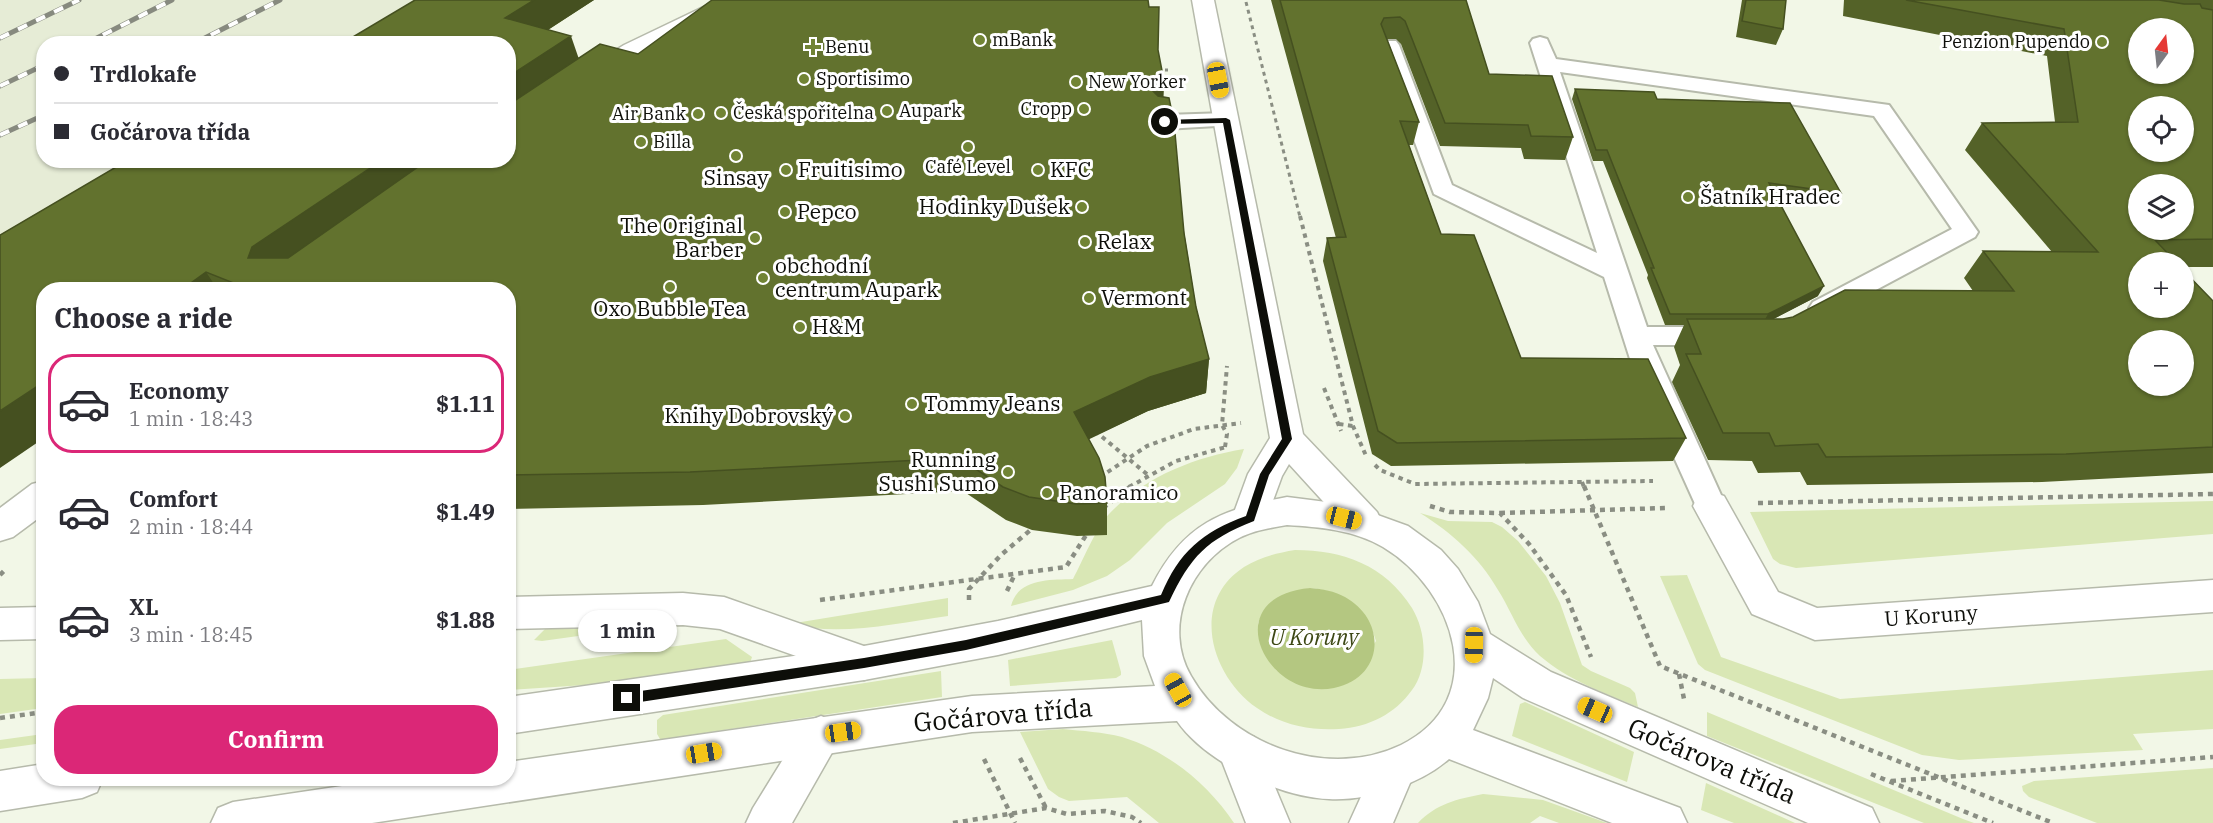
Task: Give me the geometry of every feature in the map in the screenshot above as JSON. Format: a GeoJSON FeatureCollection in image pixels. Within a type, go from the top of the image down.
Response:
{"type":"FeatureCollection","features":[{"type":"Feature","properties":{"kind":"street"},"geometry":{"type":"LineString","coordinates":[[573,88],[632,50],[736,0]]}},
{"type":"Feature","properties":{"kind":"street"},"geometry":{"type":"LineString","coordinates":[[1203,0],[1286,430],[1364,522]]}},
{"type":"Feature","properties":{"kind":"street"},"geometry":{"type":"LineString","coordinates":[[1250,518],[1265,474],[1286,430]]}},
{"type":"Feature","properties":{"kind":"street","name":"U Koruny"},"geometry":{"type":"LineString","coordinates":[[1705,493],[1765,603],[1815,624],[2213,596]]}},
{"type":"Feature","properties":{"kind":"street"},"geometry":{"type":"LineString","coordinates":[[3,521],[36,499]]}},
{"type":"Feature","properties":{"kind":"street"},"geometry":{"type":"LineString","coordinates":[[1287,511],[1325,513],[1364,522],[1408,545],[1445,580],[1468,622],[1474,645],[1474,678],[1464,710],[1444,738],[1421,755],[1395,769],[1356,778],[1316,778],[1276,769],[1239,752],[1209,729],[1185,703],[1170,677],[1162,650],[1160,624],[1165,599],[1174,577],[1188,557],[1205,541],[1226,527],[1250,518],[1287,511]]}},
{"type":"Feature","properties":{"kind":"street"},"geometry":{"type":"LineString","coordinates":[[516,715],[864,663],[998,638],[1165,599]]}},
{"type":"Feature","properties":{"kind":"street"},"geometry":{"type":"LineString","coordinates":[[516,613],[683,609],[724,613],[746,623],[864,663]]}},
{"type":"Feature","properties":{"kind":"street"},"geometry":{"type":"LineString","coordinates":[[0,624],[36,623]]}},
{"type":"Feature","properties":{"kind":"street","name":"Gočárova třída"},"geometry":{"type":"LineString","coordinates":[[1474,645],[1537,685],[1857,823]]}},
{"type":"Feature","properties":{"kind":"street","name":"Gočárova třída"},"geometry":{"type":"LineString","coordinates":[[516,781],[821,735],[1002,711],[1185,703]]}},
{"type":"Feature","properties":{"kind":"street"},"geometry":{"type":"LineString","coordinates":[[768,823],[821,735]]}},
{"type":"Feature","properties":{"kind":"street"},"geometry":{"type":"LineString","coordinates":[[1444,738],[1665,823]]}},
{"type":"Feature","properties":{"kind":"street"},"geometry":{"type":"LineString","coordinates":[[1239,752],[1268,823]]}},
{"type":"Feature","properties":{"kind":"street"},"geometry":{"type":"LineString","coordinates":[[1371,823],[1395,769]]}},
{"type":"Feature","properties":{"kind":"street"},"geometry":{"type":"LineString","coordinates":[[0,778],[36,778]]}},
{"type":"Feature","properties":{"kind":"street"},"geometry":{"type":"LineString","coordinates":[[0,791],[36,785]]}},
{"type":"Feature","properties":{"kind":"street","name":"Gočárova třída"},"geometry":{"type":"LineString","coordinates":[[233,823],[480,786]]}},
{"type":"Feature","properties":{"kind":"lane"},"geometry":{"type":"LineString","coordinates":[[1389,45],[1442,189],[1615,272]]}},
{"type":"Feature","properties":{"kind":"lane"},"geometry":{"type":"LineString","coordinates":[[1705,493],[1645,362],[1544,53],[1881,110],[1966,232],[1798,320]]}},
{"type":"Feature","properties":{"kind":"lane"},"geometry":{"type":"LineString","coordinates":[[1165,122],[1226,120]]}},
{"type":"Feature","properties":{"kind":"lane"},"geometry":{"type":"LineString","coordinates":[[1637,336],[1743,336]]}},
{"type":"Feature","properties":{"kind":"path"},"geometry":{"type":"LineString","coordinates":[[1245,0],[1353,426],[1366,457],[1380,470],[1415,484],[1582,482],[1776,502],[2213,494]]}},
{"type":"Feature","properties":{"kind":"path"},"geometry":{"type":"LineString","coordinates":[[1157,70],[1168,70]]}},
{"type":"Feature","properties":{"kind":"path"},"geometry":{"type":"LineString","coordinates":[[1094,481],[1147,446],[1194,429],[1246,422],[1286,430],[1316,422],[1353,426]]}},
{"type":"Feature","properties":{"kind":"path"},"geometry":{"type":"LineString","coordinates":[[1085,424],[1148,475]]}},
{"type":"Feature","properties":{"kind":"path"},"geometry":{"type":"LineString","coordinates":[[1098,517],[1113,499],[1148,475],[1201,452],[1236,446]]}},
{"type":"Feature","properties":{"kind":"path"},"geometry":{"type":"LineString","coordinates":[[1582,482],[1660,666],[2054,823]]}},
{"type":"Feature","properties":{"kind":"path"},"geometry":{"type":"LineString","coordinates":[[1450,512],[1593,510],[1705,493]]}},
{"type":"Feature","properties":{"kind":"path"},"geometry":{"type":"LineString","coordinates":[[1500,513],[1529,544],[1566,595],[1589,655],[1595,660]]}},
{"type":"Feature","properties":{"kind":"path"},"geometry":{"type":"LineString","coordinates":[[969,589],[1001,555],[1037,525]]}},
{"type":"Feature","properties":{"kind":"path"},"geometry":{"type":"LineString","coordinates":[[1014,575],[1066,567],[1092,526]]}},
{"type":"Feature","properties":{"kind":"path"},"geometry":{"type":"LineString","coordinates":[[0,718],[36,713]]}},
{"type":"Feature","properties":{"kind":"path"},"geometry":{"type":"LineString","coordinates":[[981,750],[1015,823]]}},
{"type":"Feature","properties":{"kind":"path"},"geometry":{"type":"LineString","coordinates":[[1018,754],[1046,808]]}},
{"type":"Feature","properties":{"kind":"path"},"geometry":{"type":"LineString","coordinates":[[1889,782],[2213,757]]}},
{"type":"Feature","properties":{"kind":"path"},"geometry":{"type":"LineString","coordinates":[[953,823],[1046,808],[1067,814],[1105,811],[1132,817],[1141,823]]}},
{"type":"Feature","properties":{"kind":"shaded area"},"geometry":{"type":"Polygon","coordinates":[[[0,0],[486,0],[422,36],[36,36],[36,168],[195,168],[0,286],[0,0]]]}},
{"type":"Feature","properties":{"kind":"shaded area"},"geometry":{"type":"Polygon","coordinates":[[[1244,449],[1237,468],[1225,484],[1167,523],[1130,560],[1107,576],[1073,590],[1011,606],[1020,590],[1028,585],[1036,582],[1073,579],[1104,520],[1138,489],[1189,463],[1244,449]]]}},
{"type":"Feature","properties":{"kind":"shaded area"},"geometry":{"type":"Polygon","coordinates":[[[2213,501],[2213,534],[1796,568],[1780,564],[1773,559],[1750,512],[2213,501]]]}},
{"type":"Feature","properties":{"kind":"shaded area"},"geometry":{"type":"Polygon","coordinates":[[[1420,513],[1448,521],[1492,522],[1502,527],[1518,541],[1546,576],[1560,603],[1582,665],[1630,688],[1635,693],[1638,707],[1574,679],[1540,656],[1522,633],[1491,578],[1473,556],[1454,537],[1420,513]]]}},
{"type":"Feature","properties":{"kind":"shaded area"},"geometry":{"type":"Polygon","coordinates":[[[1295,550],[1346,557],[1376,571],[1401,593],[1417,617],[1424,649],[1421,671],[1412,690],[1398,706],[1380,718],[1350,728],[1339,729],[1318,729],[1286,723],[1266,714],[1241,694],[1228,678],[1218,659],[1213,639],[1212,619],[1216,600],[1227,582],[1244,567],[1262,558],[1295,550]],[[1310,588],[1278,598],[1267,607],[1258,623],[1276,670],[1292,681],[1311,687],[1332,688],[1350,682],[1376,641],[1367,619],[1353,603],[1344,597],[1310,588]]]}},
{"type":"Feature","properties":{"kind":"shaded area"},"geometry":{"type":"Polygon","coordinates":[[[1687,575],[1721,657],[1840,699],[2213,670],[2213,729],[2133,734],[2143,750],[1959,760],[1922,755],[1705,670],[1698,664],[1660,576],[1687,575]]]}},
{"type":"Feature","properties":{"kind":"shaded area"},"geometry":{"type":"Polygon","coordinates":[[[948,598],[948,616],[868,628],[828,629],[789,624],[948,598]]]}},
{"type":"Feature","properties":{"kind":"shaded area"},"geometry":{"type":"Polygon","coordinates":[[[658,625],[542,641],[534,640],[548,626],[658,625]]]}},
{"type":"Feature","properties":{"kind":"shaded area"},"geometry":{"type":"Polygon","coordinates":[[[726,639],[752,657],[750,663],[631,682],[516,690],[516,669],[726,639]]]}},
{"type":"Feature","properties":{"kind":"shaded area"},"geometry":{"type":"Polygon","coordinates":[[[1112,640],[1121,672],[1121,675],[1116,678],[1010,686],[1008,660],[1112,640]]]}},
{"type":"Feature","properties":{"kind":"shaded area"},"geometry":{"type":"Polygon","coordinates":[[[941,671],[942,697],[665,739],[660,739],[657,734],[657,720],[663,715],[941,671]]]}},
{"type":"Feature","properties":{"kind":"shaded area"},"geometry":{"type":"Polygon","coordinates":[[[36,678],[36,709],[0,714],[0,679],[36,678]]]}},
{"type":"Feature","properties":{"kind":"shaded area"},"geometry":{"type":"Polygon","coordinates":[[[1525,702],[1634,752],[1627,782],[1512,736],[1520,704],[1525,702]]]}},
{"type":"Feature","properties":{"kind":"shaded area"},"geometry":{"type":"Polygon","coordinates":[[[1707,712],[1974,823],[1924,823],[1707,736],[1707,712]]]}},
{"type":"Feature","properties":{"kind":"shaded area"},"geometry":{"type":"Polygon","coordinates":[[[1063,729],[1122,737],[1155,751],[1171,760],[1199,782],[1234,823],[1159,823],[1127,797],[1069,801],[1059,797],[1048,789],[1020,732],[1063,729]]]}},
{"type":"Feature","properties":{"kind":"shaded area"},"geometry":{"type":"Polygon","coordinates":[[[36,735],[36,744],[0,749],[0,740],[36,735]]]}},
{"type":"Feature","properties":{"kind":"shaded area"},"geometry":{"type":"Polygon","coordinates":[[[2213,768],[2213,823],[2097,823],[2029,797],[2023,791],[2022,786],[2034,781],[2213,768]]]}},
{"type":"Feature","properties":{"kind":"shaded area"},"geometry":{"type":"Polygon","coordinates":[[[1706,783],[1795,823],[1734,823],[1701,810],[1706,783]]]}},
{"type":"Feature","properties":{"kind":"shaded area"},"geometry":{"type":"Polygon","coordinates":[[[1483,794],[1543,800],[1607,823],[1559,823],[1540,816],[1530,823],[1418,823],[1432,811],[1448,803],[1483,794]]]}},
{"type":"Feature","properties":{"kind":"water","name":"U Koruny"},"geometry":{"type":"Polygon","coordinates":[[[1310,588],[1337,593],[1359,607],[1374,634],[1371,661],[1363,673],[1351,682],[1334,688],[1310,688],[1288,680],[1271,665],[1261,647],[1258,627],[1264,609],[1281,595],[1310,588]]]}},
{"type":"Feature","properties":{"kind":"building"},"geometry":{"type":"Polygon","coordinates":[[[415,0],[534,0],[505,18],[571,36],[516,72],[516,36],[354,36],[415,0]]]}},
{"type":"Feature","properties":{"kind":"building","name":"obchodní centrum Aupark"},"geometry":{"type":"Polygon","coordinates":[[[712,0],[1148,0],[1149,7],[1159,7],[1158,50],[1164,81],[1156,83],[1153,91],[1158,96],[1169,98],[1174,122],[1184,233],[1196,307],[1209,359],[1150,377],[1074,412],[1099,458],[1105,477],[1107,503],[1076,504],[1029,497],[1003,487],[959,458],[690,472],[516,475],[516,282],[231,282],[206,272],[192,282],[36,282],[36,387],[0,411],[0,235],[114,168],[370,168],[252,247],[248,258],[288,258],[417,168],[516,168],[516,100],[600,44],[638,54],[712,0]]]}},
{"type":"Feature","properties":{"kind":"building"},"geometry":{"type":"Polygon","coordinates":[[[1280,0],[1466,0],[1489,74],[1552,76],[1573,137],[1531,136],[1528,125],[1445,123],[1405,21],[1400,17],[1384,18],[1381,24],[1419,122],[1400,121],[1441,234],[1474,235],[1521,358],[1648,359],[1686,438],[1397,443],[1378,431],[1327,238],[1346,237],[1280,0]]]}},
{"type":"Feature","properties":{"kind":"building"},"geometry":{"type":"Polygon","coordinates":[[[1746,0],[1786,0],[1783,29],[1742,21],[1746,0]]]}},
{"type":"Feature","properties":{"kind":"building"},"geometry":{"type":"Polygon","coordinates":[[[1906,0],[2159,0],[2200,4],[2202,8],[2213,10],[2213,239],[2194,239],[2194,174],[2128,174],[2128,240],[2155,240],[2166,252],[2128,252],[2128,318],[2194,318],[2194,281],[2213,301],[2213,447],[2066,454],[1826,457],[1818,444],[1775,446],[1769,433],[1723,433],[1686,354],[1701,354],[1687,319],[1783,319],[1793,317],[1845,290],[2014,291],[1983,251],[2098,252],[1982,123],[2078,122],[2064,29],[1906,0]]]}},
{"type":"Feature","properties":{"kind":"building"},"geometry":{"type":"Polygon","coordinates":[[[1575,89],[1654,92],[1657,99],[1790,103],[1841,193],[1769,183],[1824,286],[1768,314],[1670,314],[1607,150],[1596,150],[1575,89]]]}},
{"type":"Feature","properties":{"kind":"railway"},"geometry":{"type":"LineString","coordinates":[[0,38],[79,0]]}},
{"type":"Feature","properties":{"kind":"railway"},"geometry":{"type":"LineString","coordinates":[[101,36],[172,0]]}},
{"type":"Feature","properties":{"kind":"railway"},"geometry":{"type":"LineString","coordinates":[[209,36],[280,0]]}},
{"type":"Feature","properties":{"kind":"railway"},"geometry":{"type":"LineString","coordinates":[[0,86],[36,69]]}},
{"type":"Feature","properties":{"kind":"railway"},"geometry":{"type":"LineString","coordinates":[[0,135],[36,119]]}},
{"type":"Feature","properties":{"kind":"place","name":"mBank"},"geometry":{"type":"Point","coordinates":[980,40]}},
{"type":"Feature","properties":{"kind":"place","name":"Penzion Pupendo"},"geometry":{"type":"Point","coordinates":[2102,42]}},
{"type":"Feature","properties":{"kind":"place","name":"Benu"},"geometry":{"type":"Point","coordinates":[813,47]}},
{"type":"Feature","properties":{"kind":"place","name":"Sportisimo"},"geometry":{"type":"Point","coordinates":[804,79]}},
{"type":"Feature","properties":{"kind":"place","name":"New Yorker"},"geometry":{"type":"Point","coordinates":[1076,82]}},
{"type":"Feature","properties":{"kind":"place","name":"Cropp"},"geometry":{"type":"Point","coordinates":[1084,109]}},
{"type":"Feature","properties":{"kind":"place","name":"Aupark"},"geometry":{"type":"Point","coordinates":[887,111]}},
{"type":"Feature","properties":{"kind":"place","name":"Česká spořitelna"},"geometry":{"type":"Point","coordinates":[721,113]}},
{"type":"Feature","properties":{"kind":"place","name":"Air Bank"},"geometry":{"type":"Point","coordinates":[698,114]}},
{"type":"Feature","properties":{"kind":"place","name":"Billa"},"geometry":{"type":"Point","coordinates":[641,142]}},
{"type":"Feature","properties":{"kind":"place","name":"Café Level"},"geometry":{"type":"Point","coordinates":[968,147]}},
{"type":"Feature","properties":{"kind":"place","name":"Sinsay"},"geometry":{"type":"Point","coordinates":[736,156]}},
{"type":"Feature","properties":{"kind":"place","name":"Fruitisimo"},"geometry":{"type":"Point","coordinates":[786,170]}},
{"type":"Feature","properties":{"kind":"place","name":"KFC"},"geometry":{"type":"Point","coordinates":[1038,170]}},
{"type":"Feature","properties":{"kind":"place","name":"Šatník Hradec"},"geometry":{"type":"Point","coordinates":[1688,197]}},
{"type":"Feature","properties":{"kind":"place","name":"Hodinky Dušek"},"geometry":{"type":"Point","coordinates":[1082,207]}},
{"type":"Feature","properties":{"kind":"place","name":"Pepco"},"geometry":{"type":"Point","coordinates":[785,212]}},
{"type":"Feature","properties":{"kind":"place","name":"The Original Barber"},"geometry":{"type":"Point","coordinates":[755,238]}},
{"type":"Feature","properties":{"kind":"place","name":"Relax"},"geometry":{"type":"Point","coordinates":[1085,242]}},
{"type":"Feature","properties":{"kind":"place","name":"obchodní centrum Aupark"},"geometry":{"type":"Point","coordinates":[763,278]}},
{"type":"Feature","properties":{"kind":"place","name":"Oxo Bubble Tea"},"geometry":{"type":"Point","coordinates":[670,287]}},
{"type":"Feature","properties":{"kind":"place","name":"Vermont"},"geometry":{"type":"Point","coordinates":[1089,298]}},
{"type":"Feature","properties":{"kind":"place","name":"H&M"},"geometry":{"type":"Point","coordinates":[800,327]}},
{"type":"Feature","properties":{"kind":"place","name":"Tommy Jeans"},"geometry":{"type":"Point","coordinates":[912,404]}},
{"type":"Feature","properties":{"kind":"place","name":"Knihy Dobrovský"},"geometry":{"type":"Point","coordinates":[845,416]}},
{"type":"Feature","properties":{"kind":"place","name":"Running Sushi Sumo"},"geometry":{"type":"Point","coordinates":[1008,472]}},
{"type":"Feature","properties":{"kind":"place","name":"Panoramico"},"geometry":{"type":"Point","coordinates":[1047,493]}},
{"type":"Feature","properties":{"kind":"route"},"geometry":{"type":"LineString","coordinates":[[627,698],[864,663],[966,645],[1165,599],[1174,577],[1188,557],[1205,541],[1226,527],[1250,518],[1265,474],[1287,439],[1226,120],[1165,122]]}}]}
